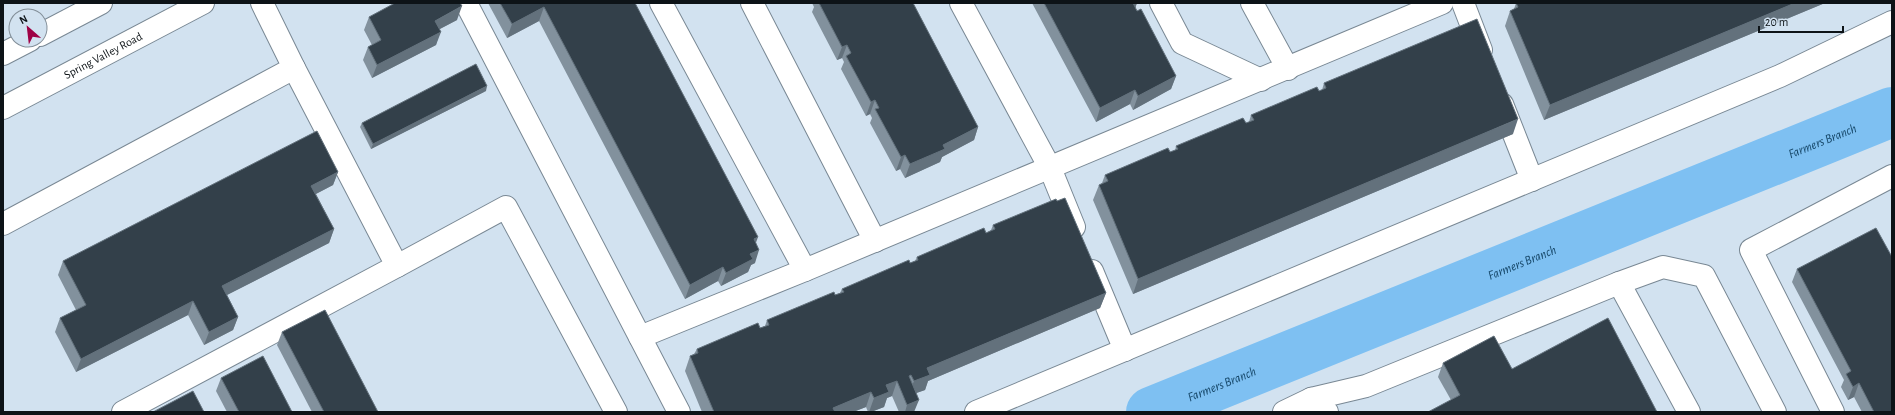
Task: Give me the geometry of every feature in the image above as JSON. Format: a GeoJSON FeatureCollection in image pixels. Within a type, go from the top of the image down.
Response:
{"type":"FeatureCollection","features":[{"type":"Feature","properties":{"kind":"main road"},"geometry":{"type":"LineString","coordinates":[[48,31],[101,3]]}},
{"type":"Feature","properties":{"kind":"main road","name":"Spring Valley Road"},"geometry":{"type":"LineString","coordinates":[[3,108],[203,3]]}},
{"type":"Feature","properties":{"kind":"main road"},"geometry":{"type":"LineString","coordinates":[[262,3],[294,68],[397,266]]}},
{"type":"Feature","properties":{"kind":"main road"},"geometry":{"type":"LineString","coordinates":[[466,3],[679,412]]}},
{"type":"Feature","properties":{"kind":"main road"},"geometry":{"type":"LineString","coordinates":[[661,3],[805,270]]}},
{"type":"Feature","properties":{"kind":"main road"},"geometry":{"type":"LineString","coordinates":[[752,3],[875,241]]}},
{"type":"Feature","properties":{"kind":"main road"},"geometry":{"type":"LineString","coordinates":[[961,3],[1050,168],[1125,350]]}},
{"type":"Feature","properties":{"kind":"main road"},"geometry":{"type":"LineString","coordinates":[[1161,3],[1182,43],[1261,80]]}},
{"type":"Feature","properties":{"kind":"main road"},"geometry":{"type":"LineString","coordinates":[[1252,3],[1288,69]]}},
{"type":"Feature","properties":{"kind":"main road"},"geometry":{"type":"LineString","coordinates":[[640,337],[875,241],[1288,69],[1442,3]]}},
{"type":"Feature","properties":{"kind":"main road"},"geometry":{"type":"LineString","coordinates":[[1463,3],[1532,180]]}},
{"type":"Feature","properties":{"kind":"main road"},"geometry":{"type":"LineString","coordinates":[[976,412],[1780,76],[1892,22]]}},
{"type":"Feature","properties":{"kind":"main road"},"geometry":{"type":"LineString","coordinates":[[3,54],[15,48]]}},
{"type":"Feature","properties":{"kind":"main road"},"geometry":{"type":"LineString","coordinates":[[3,224],[294,68]]}},
{"type":"Feature","properties":{"kind":"main road"},"geometry":{"type":"LineString","coordinates":[[1833,412],[1751,250],[1892,176]]}},
{"type":"Feature","properties":{"kind":"main road"},"geometry":{"type":"LineString","coordinates":[[123,412],[506,207],[616,412]]}},
{"type":"Feature","properties":{"kind":"main road"},"geometry":{"type":"LineString","coordinates":[[1284,412],[1319,406],[1619,283],[1663,267],[1704,276],[1775,412]]}},
{"type":"Feature","properties":{"kind":"main road"},"geometry":{"type":"LineString","coordinates":[[1619,283],[1689,412]]}},
{"type":"Feature","properties":{"kind":"building"},"geometry":{"type":"Polygon","coordinates":[[[395,3],[460,3],[462,6],[435,21],[441,32],[377,65],[368,47],[381,40],[369,17],[395,3]]]}},
{"type":"Feature","properties":{"kind":"building"},"geometry":{"type":"Polygon","coordinates":[[[500,3],[635,3],[758,237],[754,239],[759,250],[750,254],[753,259],[726,273],[723,267],[690,285],[544,7],[512,24],[500,3]]]}},
{"type":"Feature","properties":{"kind":"building"},"geometry":{"type":"Polygon","coordinates":[[[819,3],[913,3],[978,127],[943,145],[945,149],[910,164],[905,155],[901,157],[875,109],[879,108],[875,100],[871,102],[846,56],[851,53],[847,45],[842,47],[819,3]]]}},
{"type":"Feature","properties":{"kind":"building"},"geometry":{"type":"Polygon","coordinates":[[[1044,3],[1133,3],[1137,11],[1141,9],[1176,76],[1138,96],[1135,90],[1100,108],[1044,3]]]}},
{"type":"Feature","properties":{"kind":"building"},"geometry":{"type":"Polygon","coordinates":[[[1516,3],[1795,3],[1550,105],[1510,11],[1518,7],[1516,3]]]}},
{"type":"Feature","properties":{"kind":"building"},"geometry":{"type":"Polygon","coordinates":[[[1477,19],[1518,119],[1138,279],[1099,185],[1108,181],[1105,175],[1168,148],[1170,152],[1178,149],[1176,146],[1243,118],[1246,123],[1254,120],[1251,115],[1317,87],[1319,91],[1326,88],[1324,83],[1477,19]]]}},
{"type":"Feature","properties":{"kind":"building"},"geometry":{"type":"Polygon","coordinates":[[[476,64],[487,86],[373,144],[362,123],[476,64]]]}},
{"type":"Feature","properties":{"kind":"building"},"geometry":{"type":"Polygon","coordinates":[[[317,131],[338,172],[311,186],[334,229],[222,286],[238,317],[209,332],[193,301],[81,359],[60,318],[86,305],[63,261],[317,131]]]}},
{"type":"Feature","properties":{"kind":"building"},"geometry":{"type":"Polygon","coordinates":[[[1065,198],[1106,293],[927,368],[930,375],[914,381],[911,375],[909,376],[919,400],[907,405],[897,381],[886,385],[889,392],[874,398],[871,392],[833,408],[835,412],[714,412],[690,356],[698,353],[697,349],[758,323],[760,328],[769,325],[767,320],[834,292],[835,295],[844,292],[842,289],[909,260],[910,263],[918,260],[917,257],[984,228],[986,233],[995,229],[993,225],[1056,199],[1057,201],[1065,198]]]}},
{"type":"Feature","properties":{"kind":"building"},"geometry":{"type":"Polygon","coordinates":[[[1876,228],[1892,257],[1892,412],[1874,412],[1859,383],[1853,387],[1846,374],[1851,371],[1797,269],[1876,228]]]}},
{"type":"Feature","properties":{"kind":"building"},"geometry":{"type":"Polygon","coordinates":[[[325,310],[378,412],[324,412],[282,332],[325,310]]]}},
{"type":"Feature","properties":{"kind":"building"},"geometry":{"type":"Polygon","coordinates":[[[1608,318],[1657,412],[1428,412],[1460,395],[1443,363],[1494,336],[1512,369],[1608,318]]]}},
{"type":"Feature","properties":{"kind":"building"},"geometry":{"type":"Polygon","coordinates":[[[263,356],[292,412],[239,412],[221,378],[263,356]]]}},
{"type":"Feature","properties":{"kind":"building"},"geometry":{"type":"Polygon","coordinates":[[[193,391],[204,412],[153,412],[193,391]]]}},
{"type":"Feature","properties":{"kind":"waterway","name":"Farmers Branch"},"geometry":{"type":"LineString","coordinates":[[1151,412],[1892,112]]}}]}
